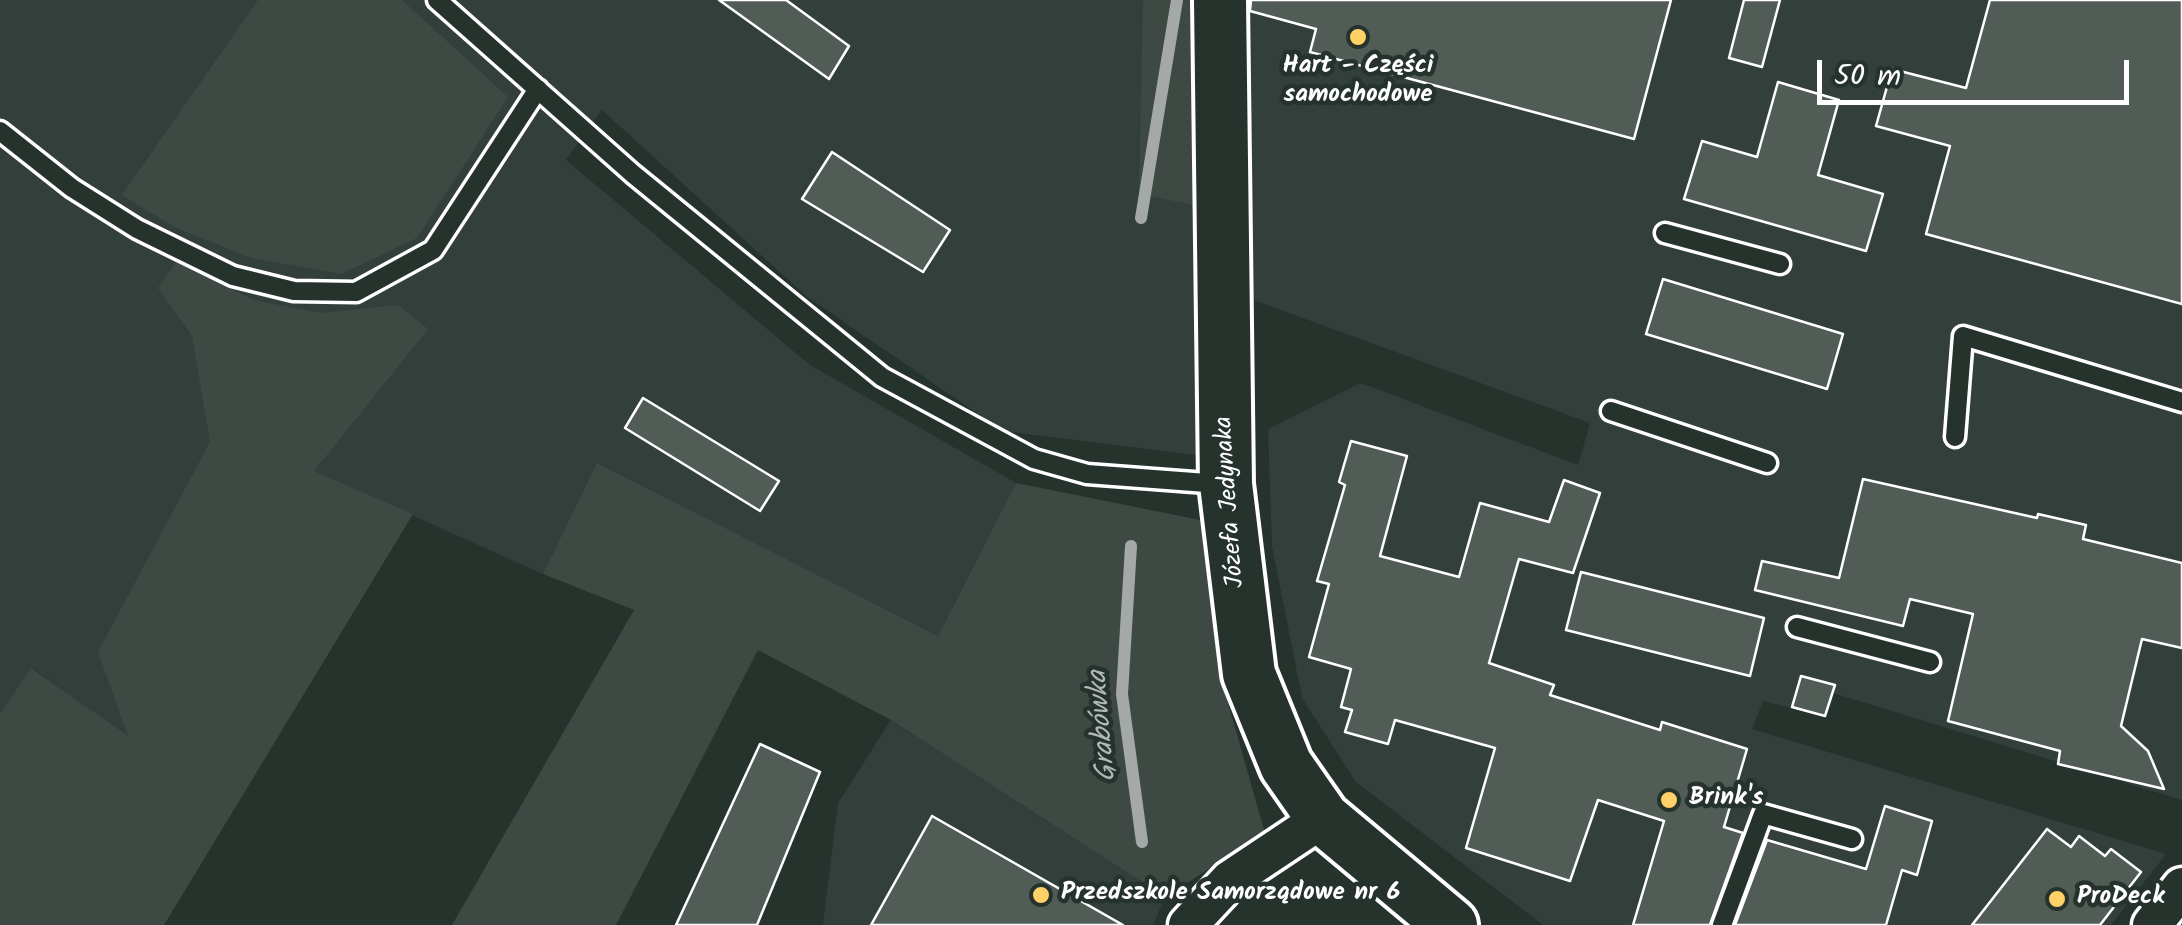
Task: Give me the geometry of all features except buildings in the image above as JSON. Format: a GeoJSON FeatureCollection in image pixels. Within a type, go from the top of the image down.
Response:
{"type":"FeatureCollection","features":[{"type":"Feature","properties":{"kind":"street","name":"Józefa Jedynaka"},"geometry":{"type":"LineString","coordinates":[[1220,0],[1226,484],[1248,674],[1286,765],[1322,818],[1451,925]]}},
{"type":"Feature","properties":{"kind":"street"},"geometry":{"type":"LineString","coordinates":[[1188,925],[1230,880],[1322,818]]}},
{"type":"Feature","properties":{"kind":"street"},"geometry":{"type":"LineString","coordinates":[[2152,925],[2182,887]]}},
{"type":"Feature","properties":{"kind":"lane"},"geometry":{"type":"LineString","coordinates":[[437,0],[798,312],[882,377],[1034,459],[1087,474],[1226,484]]}},
{"type":"Feature","properties":{"kind":"lane"},"geometry":{"type":"LineString","coordinates":[[0,132],[72,188],[138,229],[232,276],[294,291],[356,292],[433,250],[538,89]]}},
{"type":"Feature","properties":{"kind":"lane"},"geometry":{"type":"LineString","coordinates":[[1664,233],[1780,264]]}},
{"type":"Feature","properties":{"kind":"lane"},"geometry":{"type":"LineString","coordinates":[[1955,437],[1963,336],[2182,402]]}},
{"type":"Feature","properties":{"kind":"lane"},"geometry":{"type":"LineString","coordinates":[[1611,411],[1767,462]]}},
{"type":"Feature","properties":{"kind":"lane"},"geometry":{"type":"LineString","coordinates":[[1798,627],[1930,662]]}},
{"type":"Feature","properties":{"kind":"lane"},"geometry":{"type":"LineString","coordinates":[[1722,925],[1763,814],[1852,838]]}},
{"type":"Feature","properties":{"kind":"shaded area"},"geometry":{"type":"Polygon","coordinates":[[[0,0],[1143,0],[1144,65],[1199,206],[1204,456],[1003,431],[806,296],[602,110],[566,160],[810,365],[1016,483],[938,636],[598,464],[543,574],[313,471],[129,738],[32,668],[0,714],[0,0]]]}},
{"type":"Feature","properties":{"kind":"shaded area"},"geometry":{"type":"Polygon","coordinates":[[[258,0],[402,0],[508,97],[417,238],[341,274],[251,258],[172,226],[122,195],[258,0]]]}},
{"type":"Feature","properties":{"kind":"shaded area"},"geometry":{"type":"Polygon","coordinates":[[[1143,0],[1205,0],[1199,206],[1139,194],[1143,0]]]}},
{"type":"Feature","properties":{"kind":"shaded area"},"geometry":{"type":"Polygon","coordinates":[[[1250,0],[2182,0],[2182,800],[1833,693],[1825,716],[1763,701],[1752,729],[2166,854],[2111,925],[1543,925],[1356,782],[1302,698],[1272,546],[1268,429],[1361,383],[1578,465],[1590,423],[1251,299],[1250,0]]]}},
{"type":"Feature","properties":{"kind":"shaded area"},"geometry":{"type":"Polygon","coordinates":[[[177,261],[253,300],[321,313],[398,305],[428,329],[314,471],[413,514],[164,925],[0,925],[0,714],[31,668],[128,736],[98,652],[210,442],[192,336],[158,288],[177,261]]]}},
{"type":"Feature","properties":{"kind":"shaded area"},"geometry":{"type":"Polygon","coordinates":[[[597,463],[938,636],[1016,483],[1205,521],[1218,668],[1265,833],[1165,897],[891,720],[758,650],[616,925],[452,925],[634,610],[543,574],[597,463]]]}},
{"type":"Feature","properties":{"kind":"shaded area"},"geometry":{"type":"Polygon","coordinates":[[[891,720],[1165,897],[1153,925],[823,925],[838,803],[891,720]]]}},
{"type":"Feature","properties":{"kind":"waterway","name":"Grabówka"},"geometry":{"type":"LineString","coordinates":[[1141,218],[1177,0]]}},
{"type":"Feature","properties":{"kind":"waterway","name":"Grabówka"},"geometry":{"type":"LineString","coordinates":[[1131,546],[1122,694],[1142,842]]}},
{"type":"Feature","properties":{"kind":"place","name":"Hart - Części samochodowe"},"geometry":{"type":"Point","coordinates":[1358,37]}},
{"type":"Feature","properties":{"kind":"place","name":"Brink's"},"geometry":{"type":"Point","coordinates":[1669,800]}},
{"type":"Feature","properties":{"kind":"place","name":"Przedszkole Samorządowe nr 6"},"geometry":{"type":"Point","coordinates":[1041,895]}},
{"type":"Feature","properties":{"kind":"place","name":"ProDeck"},"geometry":{"type":"Point","coordinates":[2057,899]}}]}
